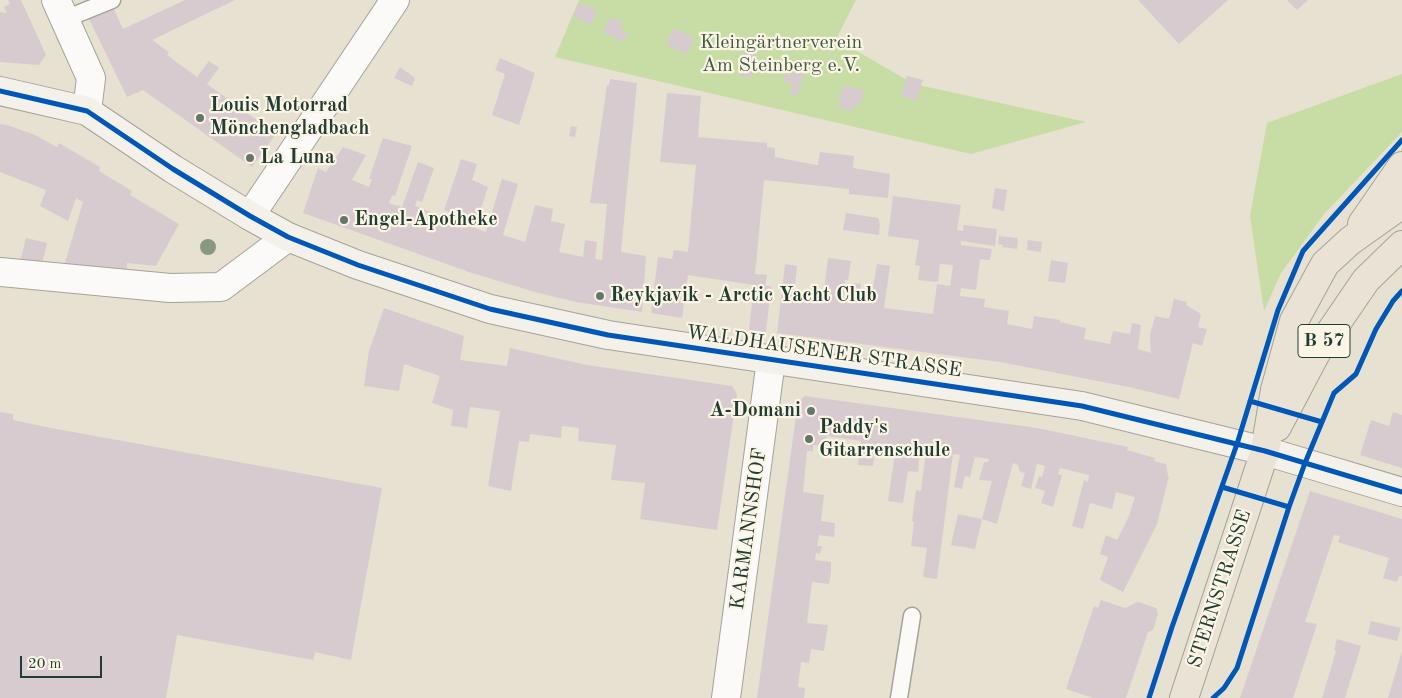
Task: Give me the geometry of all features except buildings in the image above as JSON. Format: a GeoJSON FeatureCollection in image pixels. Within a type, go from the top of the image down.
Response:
{"type":"FeatureCollection","features":[{"type":"Feature","properties":{"kind":"main road"},"geometry":{"type":"LineString","coordinates":[[1350,241],[1402,166]]}},
{"type":"Feature","properties":{"kind":"main road","name":"B 57"},"geometry":{"type":"LineString","coordinates":[[1265,451],[1275,390],[1294,321],[1326,264],[1350,241],[1402,204]]}},
{"type":"Feature","properties":{"kind":"main road","name":"B 57"},"geometry":{"type":"LineString","coordinates":[[1265,451],[1316,353],[1366,280],[1402,245]]}},
{"type":"Feature","properties":{"kind":"main road","name":"STERNSTRASSE"},"geometry":{"type":"LineString","coordinates":[[1184,698],[1265,451]]}},
{"type":"Feature","properties":{"kind":"street"},"geometry":{"type":"LineString","coordinates":[[250,216],[395,0]]}},
{"type":"Feature","properties":{"kind":"street"},"geometry":{"type":"LineString","coordinates":[[0,91],[87,111],[91,78],[60,10]]}},
{"type":"Feature","properties":{"kind":"street","name":"WALDHAUSENER STRASSE"},"geometry":{"type":"LineString","coordinates":[[87,111],[173,168],[250,216],[288,237],[358,265],[490,309],[608,335],[1082,406],[1265,451],[1402,492]]}},
{"type":"Feature","properties":{"kind":"street"},"geometry":{"type":"LineString","coordinates":[[0,272],[170,288],[221,287],[288,237]]}},
{"type":"Feature","properties":{"kind":"street","name":"KARMANNSHOF"},"geometry":{"type":"LineString","coordinates":[[726,698],[771,360]]}},
{"type":"Feature","properties":{"kind":"lane"},"geometry":{"type":"LineString","coordinates":[[60,10],[112,0]]}},
{"type":"Feature","properties":{"kind":"lane"},"geometry":{"type":"LineString","coordinates":[[898,698],[912,616]]}},
{"type":"Feature","properties":{"kind":"green space","name":"Kleingärtnerverein Am Steinberg e.V."},"geometry":{"type":"Polygon","coordinates":[[[579,0],[856,0],[836,39],[914,84],[1086,122],[971,154],[555,57],[579,0]]]}},
{"type":"Feature","properties":{"kind":"green space"},"geometry":{"type":"Polygon","coordinates":[[[1402,74],[1402,132],[1324,214],[1281,273],[1264,311],[1250,216],[1267,123],[1402,74]]]}},
{"type":"Feature","properties":{"kind":"cycle path"},"geometry":{"type":"LineString","coordinates":[[0,91],[87,111],[173,169],[288,237],[358,265],[490,309],[608,335],[1082,406],[1265,451],[1402,492]]}},
{"type":"Feature","properties":{"kind":"cycle path"},"geometry":{"type":"LineString","coordinates":[[1149,698],[1172,627],[1237,444],[1278,310],[1303,251],[1402,140]]}},
{"type":"Feature","properties":{"kind":"cycle path"},"geometry":{"type":"LineString","coordinates":[[1213,698],[1224,688],[1237,668],[1289,507],[1334,393],[1356,374],[1376,329],[1393,301],[1402,291]]}},
{"type":"Feature","properties":{"kind":"cycle path"},"geometry":{"type":"LineString","coordinates":[[1250,401],[1322,422]]}},
{"type":"Feature","properties":{"kind":"cycle path"},"geometry":{"type":"LineString","coordinates":[[1222,487],[1289,507]]}},
{"type":"Feature","properties":{"kind":"place","name":"Louis Motorrad Mönchengladbach"},"geometry":{"type":"Point","coordinates":[200,118]}},
{"type":"Feature","properties":{"kind":"place","name":"La Luna"},"geometry":{"type":"Point","coordinates":[250,158]}},
{"type":"Feature","properties":{"kind":"place","name":"Engel-Apotheke"},"geometry":{"type":"Point","coordinates":[344,220]}},
{"type":"Feature","properties":{"kind":"place","name":"Reykjavik - Arctic Yacht Club"},"geometry":{"type":"Point","coordinates":[600,296]}},
{"type":"Feature","properties":{"kind":"place","name":"A-Domani"},"geometry":{"type":"Point","coordinates":[811,411]}},
{"type":"Feature","properties":{"kind":"place","name":"Paddy's Gitarrenschule"},"geometry":{"type":"Point","coordinates":[809,439]}}]}
